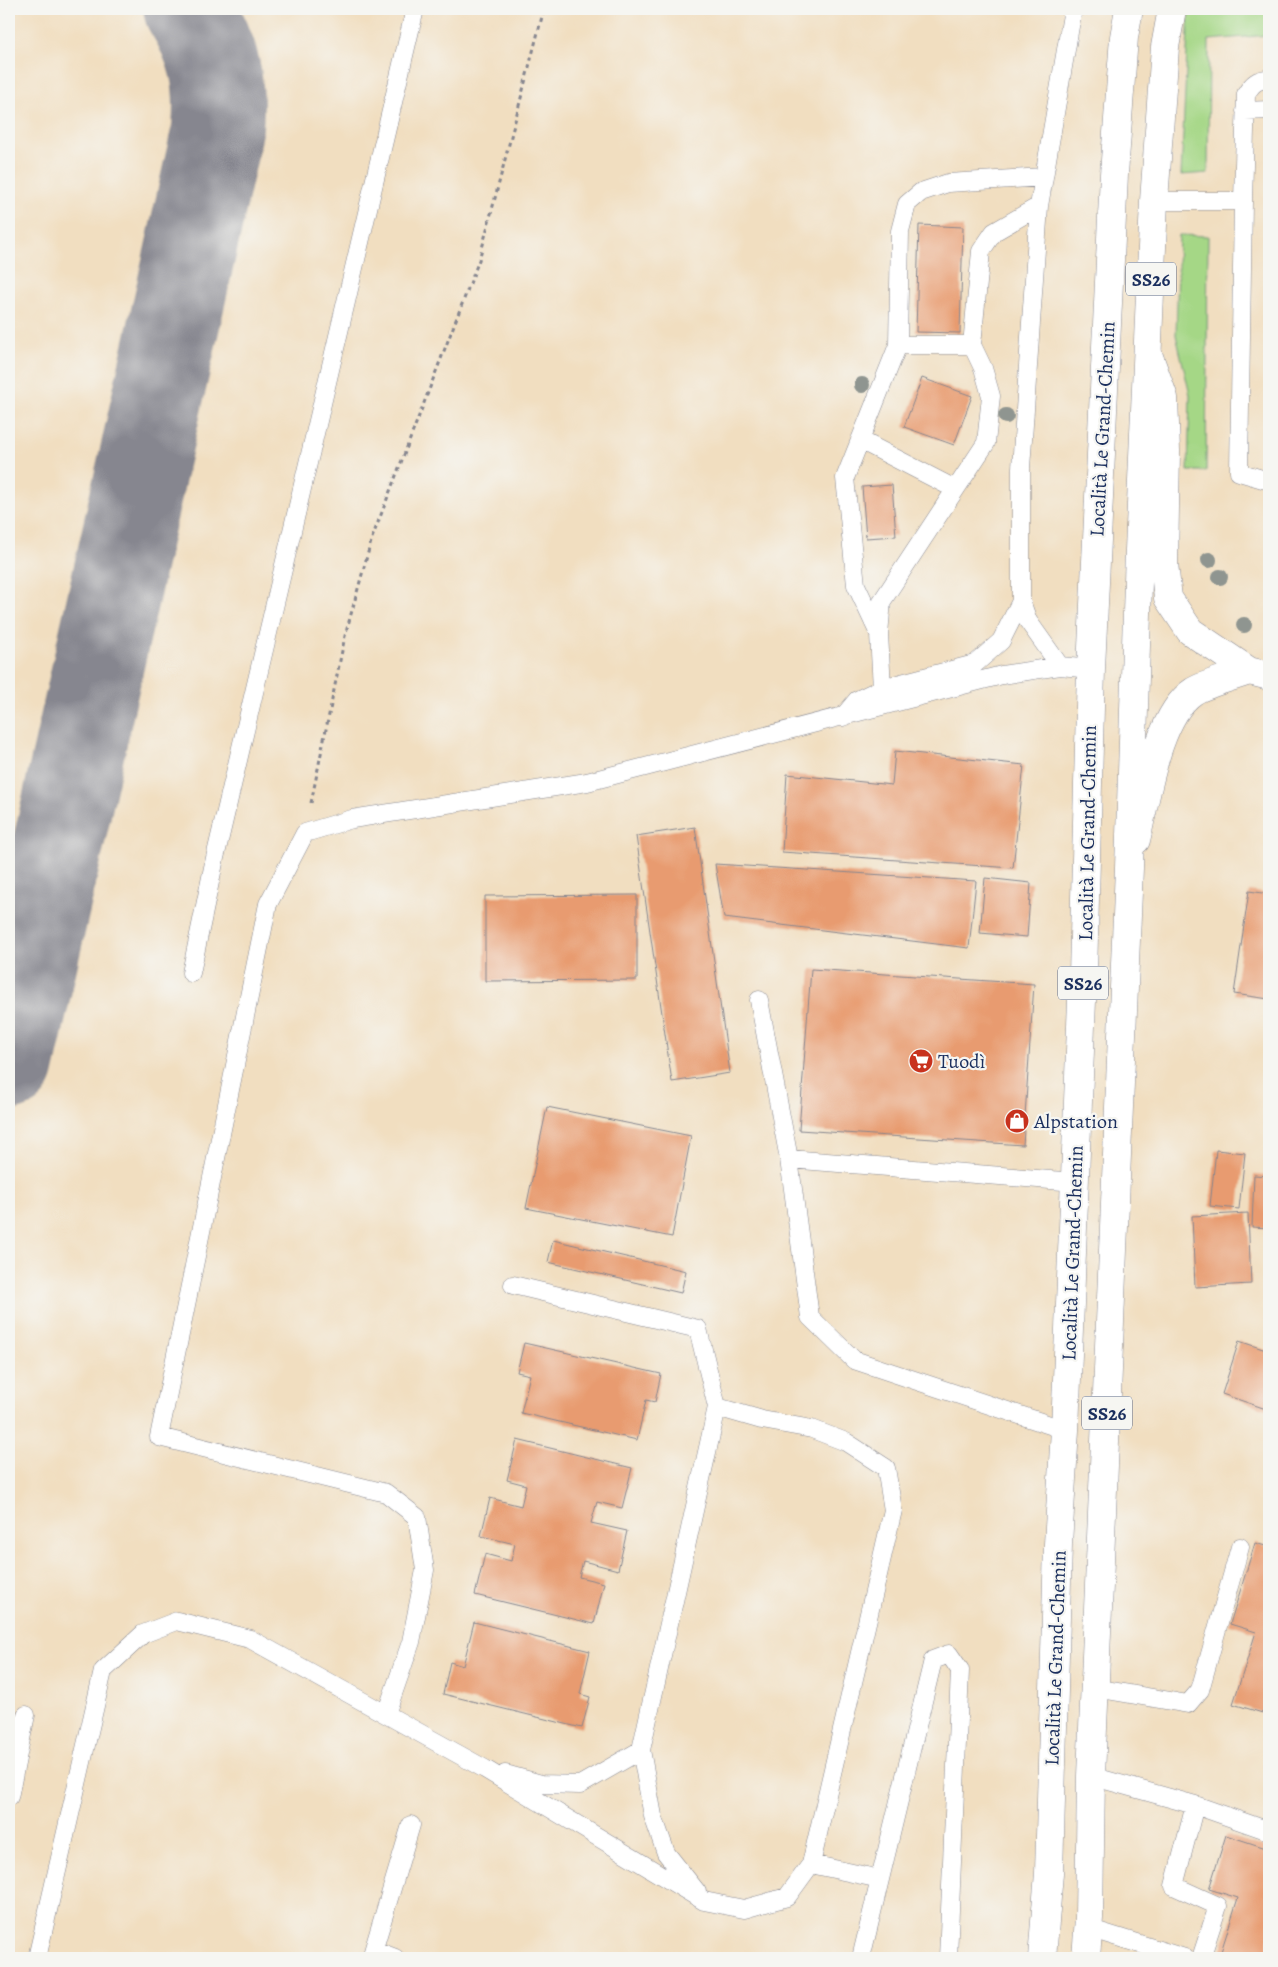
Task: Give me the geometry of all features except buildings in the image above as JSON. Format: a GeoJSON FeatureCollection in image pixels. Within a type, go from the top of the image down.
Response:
{"type":"FeatureCollection","features":[{"type":"Feature","properties":{"kind":"main road","name":"Località Le Grand-Chemin"},"geometry":{"type":"LineString","coordinates":[[1042,1958],[1049,1873],[1058,1544],[1065,1430],[1084,975],[1091,669],[1114,174],[1124,36],[1129,9]]}},
{"type":"Feature","properties":{"kind":"main road","name":"Località Le Grand-Chemin"},"geometry":{"type":"LineString","coordinates":[[1086,1958],[1090,1776],[1129,868],[1139,550],[1154,201],[1165,47],[1172,9]]}},
{"type":"Feature","properties":{"kind":"main road"},"geometry":{"type":"LineString","coordinates":[[1148,354],[1164,398],[1166,451],[1164,564],[1168,598],[1190,632],[1259,674]]}},
{"type":"Feature","properties":{"kind":"main road"},"geometry":{"type":"LineString","coordinates":[[1129,868],[1160,743],[1174,714],[1194,691],[1259,674]]}},
{"type":"Feature","properties":{"kind":"lane"},"geometry":{"type":"LineString","coordinates":[[191,973],[215,858],[414,9]]}},
{"type":"Feature","properties":{"kind":"lane"},"geometry":{"type":"LineString","coordinates":[[1060,666],[1028,621],[1021,601],[1021,468],[1039,206],[1073,9]]}},
{"type":"Feature","properties":{"kind":"lane"},"geometry":{"type":"LineString","coordinates":[[1269,79],[1262,79],[1252,84],[1246,94],[1238,472],[1269,481]]}},
{"type":"Feature","properties":{"kind":"lane"},"geometry":{"type":"LineString","coordinates":[[1246,111],[1269,110]]}},
{"type":"Feature","properties":{"kind":"lane"},"geometry":{"type":"LineString","coordinates":[[879,634],[856,585],[845,478],[898,345],[900,231],[907,204],[921,192],[948,183],[1044,177]]}},
{"type":"Feature","properties":{"kind":"lane"},"geometry":{"type":"LineString","coordinates":[[1154,201],[1243,201]]}},
{"type":"Feature","properties":{"kind":"lane"},"geometry":{"type":"LineString","coordinates":[[882,688],[879,634],[882,601],[986,443],[991,396],[983,368],[972,345],[981,251],[994,232],[1039,206]]}},
{"type":"Feature","properties":{"kind":"lane"},"geometry":{"type":"LineString","coordinates":[[898,345],[972,345]]}},
{"type":"Feature","properties":{"kind":"lane"},"geometry":{"type":"LineString","coordinates":[[860,440],[955,489]]}},
{"type":"Feature","properties":{"kind":"lane"},"geometry":{"type":"LineString","coordinates":[[843,717],[857,700],[882,688],[975,664],[1001,641],[1021,601]]}},
{"type":"Feature","properties":{"kind":"lane"},"geometry":{"type":"LineString","coordinates":[[386,1714],[411,1642],[425,1570],[418,1517],[386,1493],[159,1437],[268,904],[305,833],[352,818],[587,782],[1002,676],[1060,666],[1091,669]]}},
{"type":"Feature","properties":{"kind":"lane"},"geometry":{"type":"LineString","coordinates":[[759,1000],[789,1158],[810,1317],[854,1360],[1065,1430]]}},
{"type":"Feature","properties":{"kind":"lane"},"geometry":{"type":"LineString","coordinates":[[789,1158],[1075,1182]]}},
{"type":"Feature","properties":{"kind":"lane"},"geometry":{"type":"LineString","coordinates":[[513,1285],[698,1329],[717,1408],[641,1750],[653,1816],[666,1854],[704,1901]]}},
{"type":"Feature","properties":{"kind":"lane"},"geometry":{"type":"LineString","coordinates":[[37,1958],[103,1671],[143,1634],[177,1621],[250,1639],[485,1769],[704,1901],[744,1908],[787,1897],[811,1864],[893,1510],[886,1468],[846,1442],[812,1429],[762,1420],[717,1408]]}},
{"type":"Feature","properties":{"kind":"lane"},"geometry":{"type":"LineString","coordinates":[[1095,1688],[1188,1704],[1200,1690],[1240,1547]]}},
{"type":"Feature","properties":{"kind":"lane"},"geometry":{"type":"LineString","coordinates":[[861,1958],[932,1660],[949,1654],[960,1670],[948,1958]]}},
{"type":"Feature","properties":{"kind":"lane"},"geometry":{"type":"LineString","coordinates":[[9,1798],[26,1715]]}},
{"type":"Feature","properties":{"kind":"lane"},"geometry":{"type":"LineString","coordinates":[[485,1769],[541,1784],[580,1785],[641,1750]]}},
{"type":"Feature","properties":{"kind":"lane"},"geometry":{"type":"LineString","coordinates":[[1090,1776],[1195,1805],[1269,1831]]}},
{"type":"Feature","properties":{"kind":"lane"},"geometry":{"type":"LineString","coordinates":[[1195,1805],[1174,1886],[1218,1906],[1201,1958]]}},
{"type":"Feature","properties":{"kind":"lane"},"geometry":{"type":"LineString","coordinates":[[395,1958],[372,1954],[411,1825]]}},
{"type":"Feature","properties":{"kind":"lane"},"geometry":{"type":"LineString","coordinates":[[811,1864],[880,1879]]}},
{"type":"Feature","properties":{"kind":"lane"},"geometry":{"type":"LineString","coordinates":[[1088,1928],[1186,1958]]}},
{"type":"Feature","properties":{"kind":"path"},"geometry":{"type":"LineString","coordinates":[[305,833],[345,636],[372,538],[479,260],[544,9]]}},
{"type":"Feature","properties":{"kind":"green space"},"geometry":{"type":"Polygon","coordinates":[[[1189,9],[1269,9],[1269,35],[1209,40],[1208,173],[1181,175],[1189,9]]]}},
{"type":"Feature","properties":{"kind":"green space"},"geometry":{"type":"Polygon","coordinates":[[[1179,235],[1208,236],[1206,471],[1188,471],[1190,395],[1176,335],[1179,235]]]}},
{"type":"Feature","properties":{"kind":"taxiway"},"geometry":{"type":"LineString","coordinates":[[9,1065],[217,132],[218,98],[215,68],[205,39],[189,9]]}},
{"type":"Feature","properties":{"kind":"place","name":"Tuodì"},"geometry":{"type":"Point","coordinates":[921,1061]}},
{"type":"Feature","properties":{"kind":"place","name":"Alpstation"},"geometry":{"type":"Point","coordinates":[1017,1121]}}]}
